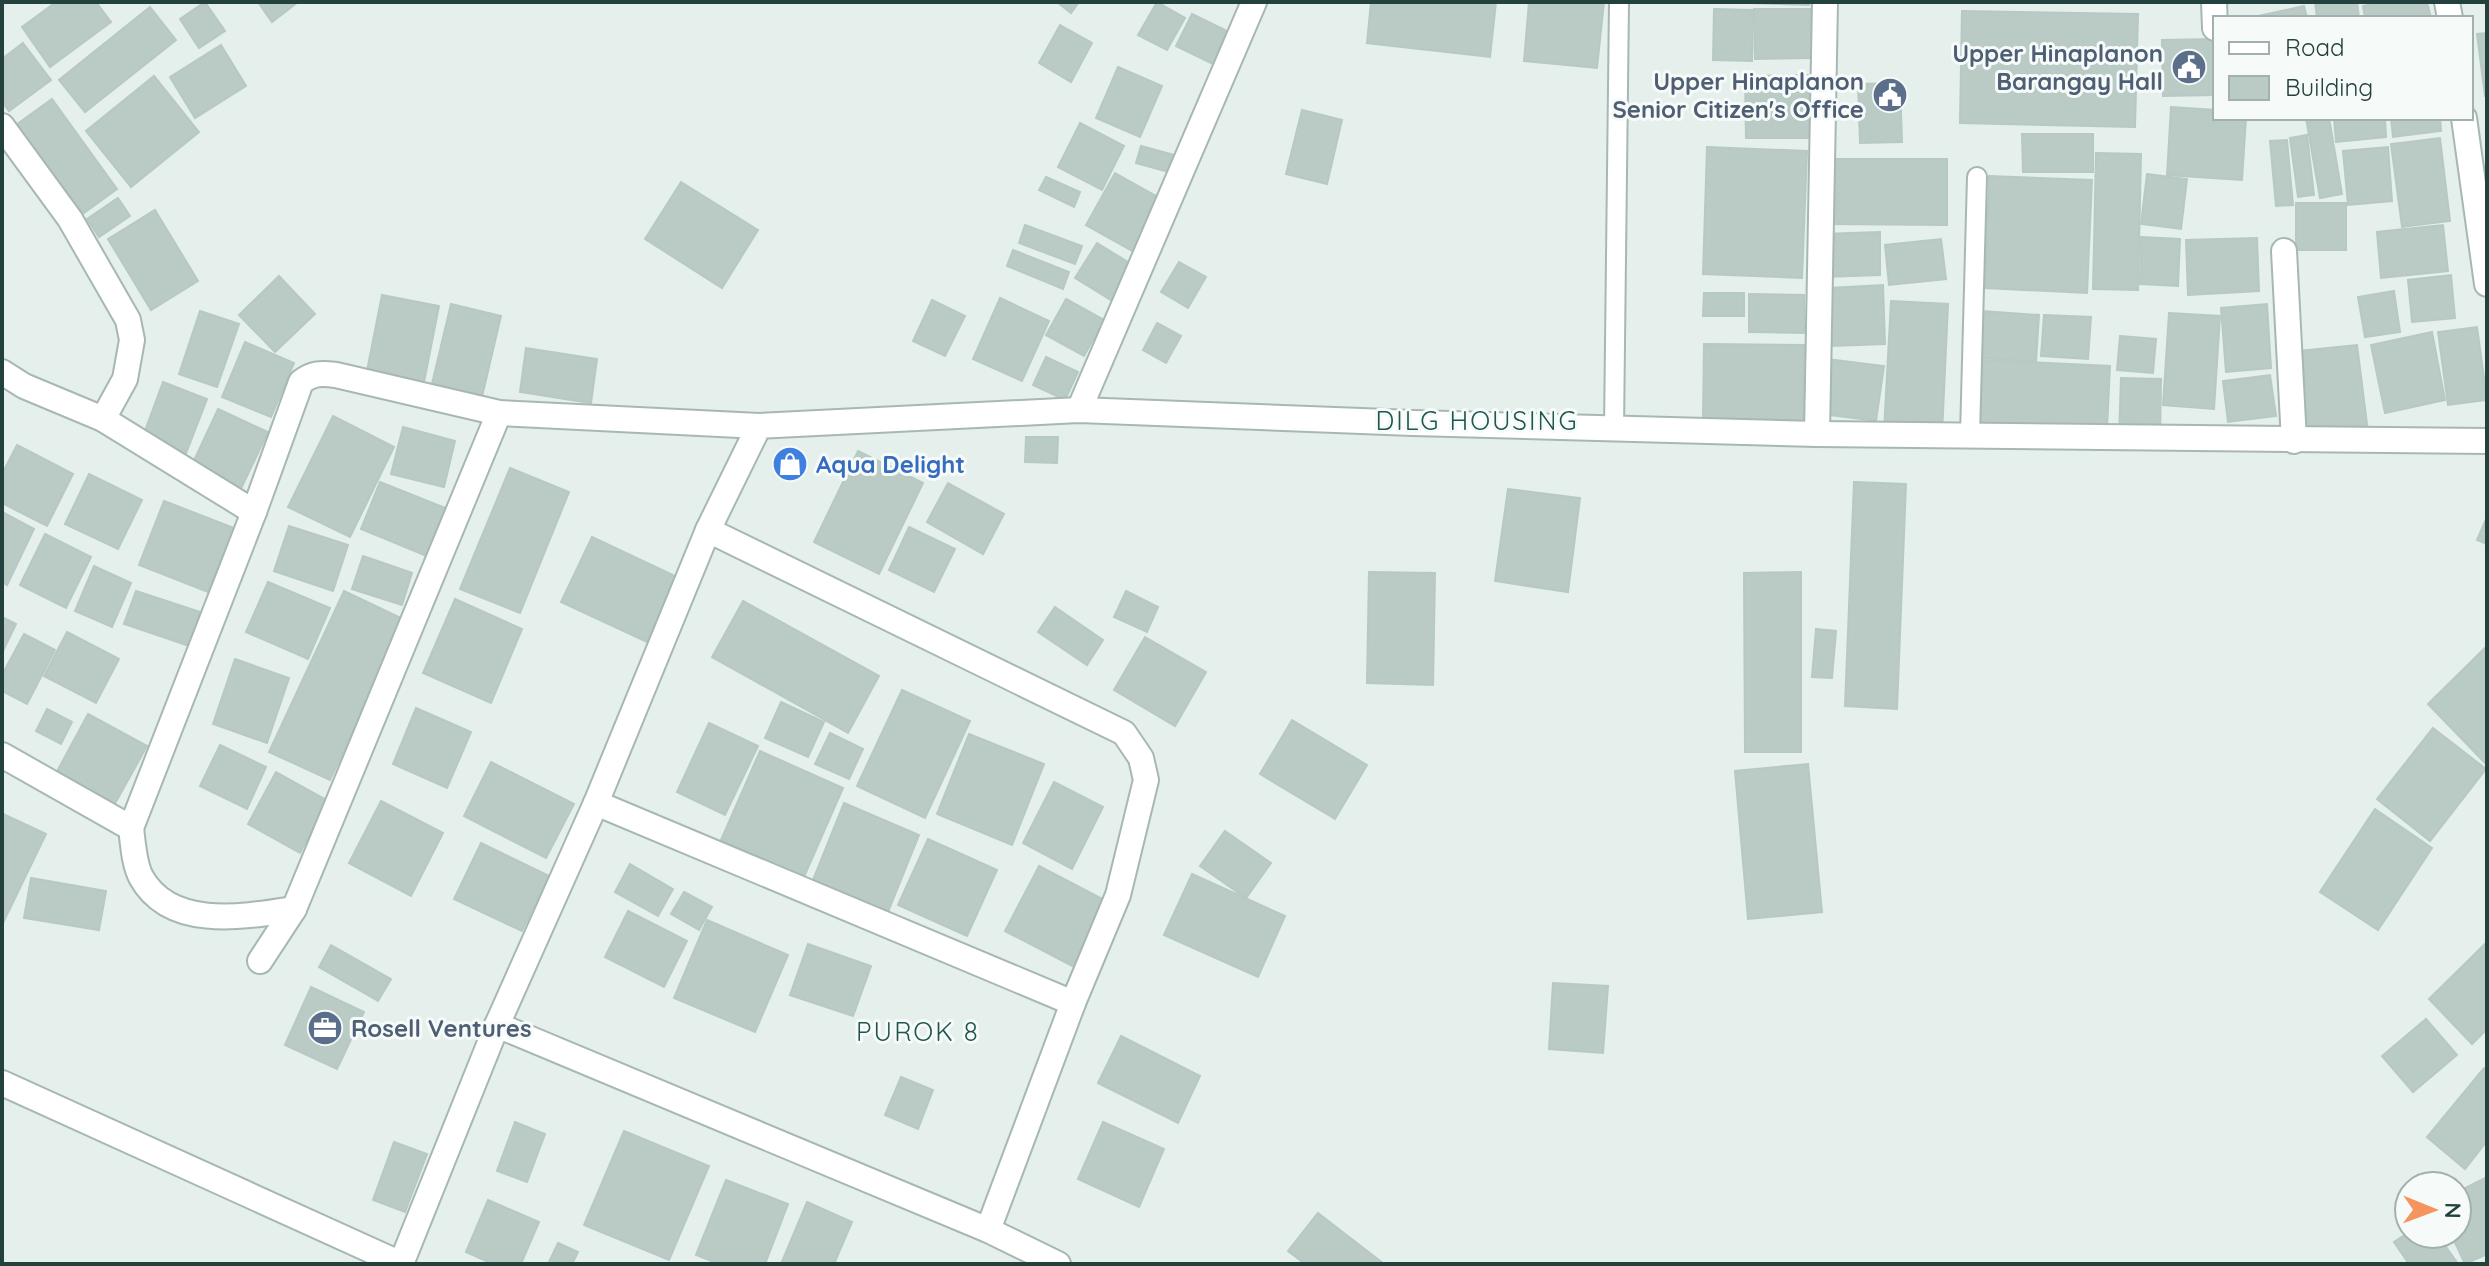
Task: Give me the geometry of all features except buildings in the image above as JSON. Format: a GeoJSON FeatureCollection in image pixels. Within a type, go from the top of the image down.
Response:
{"type":"FeatureCollection","features":[{"type":"Feature","properties":{"kind":"street"},"geometry":{"type":"LineString","coordinates":[[1079,410],[1254,2]]}},
{"type":"Feature","properties":{"kind":"street"},"geometry":{"type":"LineString","coordinates":[[1817,434],[1825,2]]}},
{"type":"Feature","properties":{"kind":"street"},"geometry":{"type":"LineString","coordinates":[[2464,120],[2487,284]]}},
{"type":"Feature","properties":{"kind":"street"},"geometry":{"type":"LineString","coordinates":[[2,126],[70,219],[128,320],[132,340],[125,379],[103,419]]}},
{"type":"Feature","properties":{"kind":"street"},"geometry":{"type":"LineString","coordinates":[[2284,251],[2294,441]]}},
{"type":"Feature","properties":{"kind":"street"},"geometry":{"type":"LineString","coordinates":[[2,372],[24,386],[103,419],[254,512]]}},
{"type":"Feature","properties":{"kind":"street"},"geometry":{"type":"LineString","coordinates":[[294,909],[233,916],[205,915],[162,903],[139,875],[131,828],[301,382],[320,373],[499,413],[759,426],[1079,410],[1817,434],[2487,441]]}},
{"type":"Feature","properties":{"kind":"street"},"geometry":{"type":"LineString","coordinates":[[260,961],[294,909],[499,413]]}},
{"type":"Feature","properties":{"kind":"street"},"geometry":{"type":"LineString","coordinates":[[2,1083],[401,1264],[497,1025],[596,803],[708,530],[759,426]]}},
{"type":"Feature","properties":{"kind":"street"},"geometry":{"type":"LineString","coordinates":[[708,530],[1124,733],[1141,758],[1146,780],[1118,895],[1073,1003],[988,1230]]}},
{"type":"Feature","properties":{"kind":"street"},"geometry":{"type":"LineString","coordinates":[[2,755],[131,828]]}},
{"type":"Feature","properties":{"kind":"street"},"geometry":{"type":"LineString","coordinates":[[596,803],[1073,1003]]}},
{"type":"Feature","properties":{"kind":"street"},"geometry":{"type":"LineString","coordinates":[[497,1025],[988,1230],[1058,1264]]}},
{"type":"Feature","properties":{"kind":"lane"},"geometry":{"type":"LineString","coordinates":[[1614,429],[1619,2]]}},
{"type":"Feature","properties":{"kind":"lane"},"geometry":{"type":"LineString","coordinates":[[1970,435],[1977,177]]}},
{"type":"Feature","properties":{"kind":"place","name":"Upper Hinaplanon Barangay Hall"},"geometry":{"type":"Point","coordinates":[2189,67]}},
{"type":"Feature","properties":{"kind":"place","name":"Upper Hinaplanon Senior Citizen's Office"},"geometry":{"type":"Point","coordinates":[1890,95]}},
{"type":"Feature","properties":{"kind":"place","name":"Aqua Delight"},"geometry":{"type":"Point","coordinates":[790,464]}},
{"type":"Feature","properties":{"kind":"place","name":"Rosell Ventures"},"geometry":{"type":"Point","coordinates":[325,1028]}},
{"type":"Feature","properties":{"kind":"district","name":"DILG HOUSING"},"geometry":{"type":"Point","coordinates":[1477,420]}},
{"type":"Feature","properties":{"kind":"district","name":"PUROK 8"},"geometry":{"type":"Point","coordinates":[918,1031]}}]}
